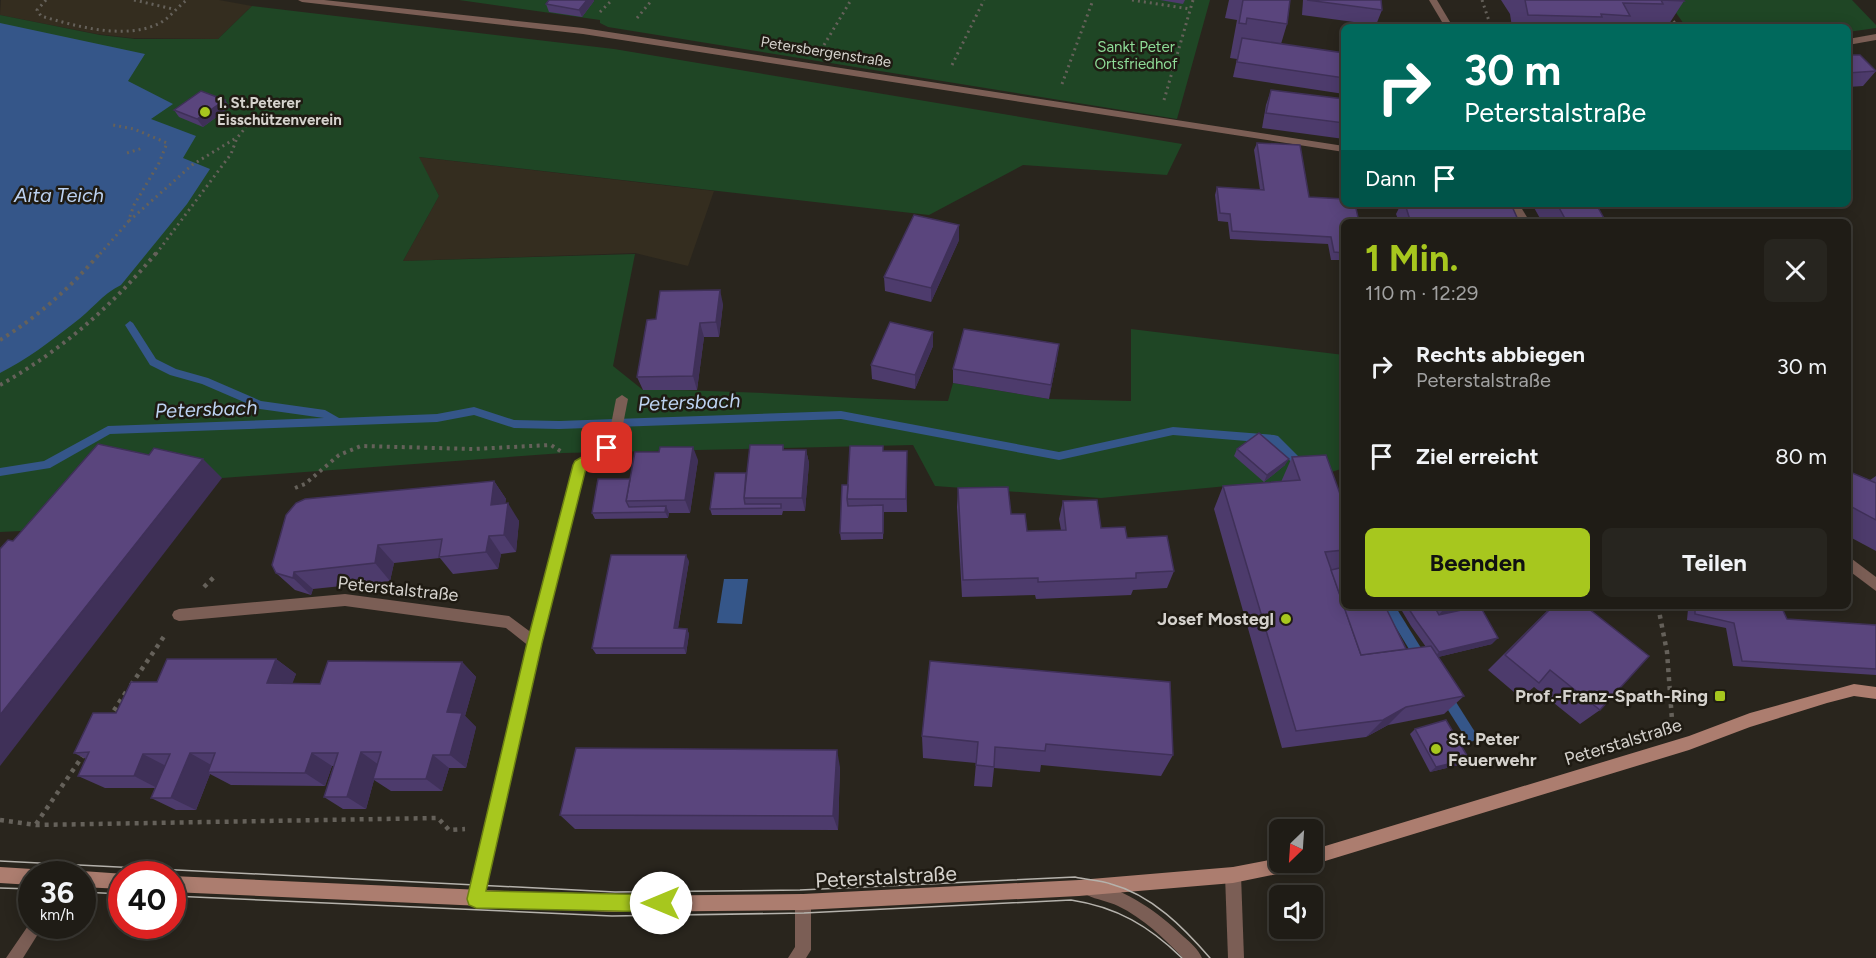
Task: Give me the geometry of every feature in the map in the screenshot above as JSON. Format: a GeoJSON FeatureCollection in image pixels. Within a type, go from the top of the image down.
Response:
{"type":"FeatureCollection","features":[{"type":"Feature","properties":{"kind":"street","name":"Petersbergenstraße"},"geometry":{"type":"LineString","coordinates":[[302,0],[583,31],[1341,149]]}},
{"type":"Feature","properties":{"kind":"street"},"geometry":{"type":"LineString","coordinates":[[1432,0],[1447,24]]}},
{"type":"Feature","properties":{"kind":"street"},"geometry":{"type":"LineString","coordinates":[[1851,42],[1876,38]]}},
{"type":"Feature","properties":{"kind":"street"},"geometry":{"type":"LineString","coordinates":[[476,899],[535,643],[580,465],[610,444],[622,399]]}},
{"type":"Feature","properties":{"kind":"street"},"geometry":{"type":"LineString","coordinates":[[1851,564],[1876,585]]}},
{"type":"Feature","properties":{"kind":"street","name":"Peterstalstraße"},"geometry":{"type":"LineString","coordinates":[[179,615],[345,600],[509,622],[535,643]]}},
{"type":"Feature","properties":{"kind":"street","name":"Peterstalstraße"},"geometry":{"type":"LineString","coordinates":[[1323,855],[1678,746],[1827,697],[1854,690],[1876,693]]}},
{"type":"Feature","properties":{"kind":"street","name":"Peterstalstraße"},"geometry":{"type":"LineString","coordinates":[[186,885],[614,904],[803,902],[1079,888],[1233,875],[1269,868]]}},
{"type":"Feature","properties":{"kind":"street"},"geometry":{"type":"LineString","coordinates":[[0,875],[18,876]]}},
{"type":"Feature","properties":{"kind":"street"},"geometry":{"type":"LineString","coordinates":[[1233,875],[1236,958]]}},
{"type":"Feature","properties":{"kind":"street"},"geometry":{"type":"LineString","coordinates":[[1079,888],[1098,891],[1132,906],[1169,931],[1194,958]]}},
{"type":"Feature","properties":{"kind":"street"},"geometry":{"type":"LineString","coordinates":[[796,958],[803,950],[803,902]]}},
{"type":"Feature","properties":{"kind":"street"},"geometry":{"type":"LineString","coordinates":[[14,958],[26,939]]}},
{"type":"Feature","properties":{"kind":"path"},"geometry":{"type":"LineString","coordinates":[[46,0],[37,10],[41,16],[63,23],[126,29],[158,24],[173,9],[187,0]]}},
{"type":"Feature","properties":{"kind":"path"},"geometry":{"type":"LineString","coordinates":[[134,0],[173,9]]}},
{"type":"Feature","properties":{"kind":"path"},"geometry":{"type":"LineString","coordinates":[[607,16],[598,14],[612,0]]}},
{"type":"Feature","properties":{"kind":"path"},"geometry":{"type":"LineString","coordinates":[[637,18],[652,0]]}},
{"type":"Feature","properties":{"kind":"path"},"geometry":{"type":"LineString","coordinates":[[835,48],[823,46],[851,0]]}},
{"type":"Feature","properties":{"kind":"path"},"geometry":{"type":"LineString","coordinates":[[961,70],[950,69],[984,0]]}},
{"type":"Feature","properties":{"kind":"path"},"geometry":{"type":"LineString","coordinates":[[1060,87],[1093,0]]}},
{"type":"Feature","properties":{"kind":"path"},"geometry":{"type":"LineString","coordinates":[[1132,0],[1191,9]]}},
{"type":"Feature","properties":{"kind":"path"},"geometry":{"type":"LineString","coordinates":[[1163,105],[1193,0]]}},
{"type":"Feature","properties":{"kind":"path"},"geometry":{"type":"LineString","coordinates":[[1482,0],[1490,24]]}},
{"type":"Feature","properties":{"kind":"path"},"geometry":{"type":"LineString","coordinates":[[1667,14],[1676,24]]}},
{"type":"Feature","properties":{"kind":"path"},"geometry":{"type":"LineString","coordinates":[[627,17],[644,18]]}},
{"type":"Feature","properties":{"kind":"path"},"geometry":{"type":"LineString","coordinates":[[1662,20],[1673,21]]}},
{"type":"Feature","properties":{"kind":"path"},"geometry":{"type":"LineString","coordinates":[[113,125],[134,129],[167,143],[159,163],[134,205],[128,222]]}},
{"type":"Feature","properties":{"kind":"path"},"geometry":{"type":"LineString","coordinates":[[0,385],[29,371],[89,327],[123,294],[168,239],[231,154],[237,138],[246,127]]}},
{"type":"Feature","properties":{"kind":"path"},"geometry":{"type":"LineString","coordinates":[[0,340],[29,322],[74,284],[128,222],[187,166],[206,153],[237,138]]}},
{"type":"Feature","properties":{"kind":"path"},"geometry":{"type":"LineString","coordinates":[[127,153],[143,148]]}},
{"type":"Feature","properties":{"kind":"path"},"geometry":{"type":"LineString","coordinates":[[295,488],[305,484],[339,455],[361,446],[473,448],[551,445],[580,465]]}},
{"type":"Feature","properties":{"kind":"path"},"geometry":{"type":"LineString","coordinates":[[107,720],[179,615],[214,577]]}},
{"type":"Feature","properties":{"kind":"path"},"geometry":{"type":"LineString","coordinates":[[1659,609],[1667,652],[1672,721]]}},
{"type":"Feature","properties":{"kind":"path"},"geometry":{"type":"LineString","coordinates":[[36,825],[88,748]]}},
{"type":"Feature","properties":{"kind":"path"},"geometry":{"type":"LineString","coordinates":[[0,820],[36,825],[438,818],[447,831],[455,833]]}},
{"type":"Feature","properties":{"kind":"shaded area"},"geometry":{"type":"Polygon","coordinates":[[[1,0],[219,0],[252,6],[218,39],[132,38],[97,34],[0,15],[1,0]]]}},
{"type":"Feature","properties":{"kind":"shaded area"},"geometry":{"type":"Polygon","coordinates":[[[418,157],[714,191],[688,266],[635,253],[403,261],[439,196],[418,157]]]}},
{"type":"Feature","properties":{"kind":"green space","name":"Sankt Peter Ortsfriedhof"},"geometry":{"type":"Polygon","coordinates":[[[459,0],[1210,0],[1177,119],[608,27],[600,23],[600,20],[459,0]]]}},
{"type":"Feature","properties":{"kind":"green space"},"geometry":{"type":"Polygon","coordinates":[[[1667,0],[1852,0],[1876,25],[1876,28],[1851,32],[1851,24],[1684,24],[1667,0]]]}},
{"type":"Feature","properties":{"kind":"green space"},"geometry":{"type":"Polygon","coordinates":[[[252,6],[614,49],[1182,144],[1167,175],[1023,165],[929,215],[419,157],[439,196],[403,261],[635,254],[613,366],[643,390],[948,401],[953,383],[1049,399],[1131,401],[1131,329],[1341,355],[1341,469],[1313,478],[1101,498],[935,486],[913,445],[563,453],[222,478],[175,467],[63,529],[0,532],[0,15],[100,35],[135,39],[218,39],[252,6]]]}},
{"type":"Feature","properties":{"kind":"water","name":"Aita Teich"},"geometry":{"type":"Polygon","coordinates":[[[0,23],[145,54],[128,81],[173,104],[151,119],[196,136],[183,158],[210,169],[187,204],[121,285],[47,343],[0,373],[0,23]]]}},
{"type":"Feature","properties":{"kind":"water"},"geometry":{"type":"Polygon","coordinates":[[[724,579],[748,579],[742,624],[717,623],[724,579]]]}},
{"type":"Feature","properties":{"kind":"building"},"geometry":{"type":"Polygon","coordinates":[[[549,0],[587,0],[579,10],[546,4],[549,0]]]}},
{"type":"Feature","properties":{"kind":"building"},"geometry":{"type":"Polygon","coordinates":[[[1243,0],[1290,0],[1287,24],[1247,18],[1246,24],[1239,23],[1243,0]]]}},
{"type":"Feature","properties":{"kind":"building"},"geometry":{"type":"Polygon","coordinates":[[[1307,0],[1381,0],[1382,10],[1307,0]]]}},
{"type":"Feature","properties":{"kind":"building"},"geometry":{"type":"Polygon","coordinates":[[[1525,0],[1661,0],[1663,4],[1623,3],[1630,16],[1528,15],[1525,0]]]}},
{"type":"Feature","properties":{"kind":"building"},"geometry":{"type":"Polygon","coordinates":[[[1242,38],[1341,53],[1341,78],[1237,62],[1242,38]]]}},
{"type":"Feature","properties":{"kind":"building"},"geometry":{"type":"Polygon","coordinates":[[[1851,55],[1860,55],[1876,71],[1851,73],[1851,55]]]}},
{"type":"Feature","properties":{"kind":"building"},"geometry":{"type":"Polygon","coordinates":[[[1271,90],[1341,99],[1341,123],[1266,113],[1271,90]]]}},
{"type":"Feature","properties":{"kind":"building"},"geometry":{"type":"Polygon","coordinates":[[[201,91],[225,100],[197,119],[174,110],[201,91]]]}},
{"type":"Feature","properties":{"kind":"building"},"geometry":{"type":"Polygon","coordinates":[[[1257,143],[1300,145],[1309,197],[1341,199],[1341,207],[1356,207],[1358,219],[1341,219],[1341,253],[1334,252],[1331,237],[1232,231],[1230,214],[1220,213],[1217,187],[1264,190],[1257,143]]]}},
{"type":"Feature","properties":{"kind":"building"},"geometry":{"type":"Polygon","coordinates":[[[1406,207],[1512,207],[1518,219],[1410,219],[1406,207]]]}},
{"type":"Feature","properties":{"kind":"building"},"geometry":{"type":"Polygon","coordinates":[[[1559,207],[1598,207],[1604,219],[1565,219],[1559,207]]]}},
{"type":"Feature","properties":{"kind":"building"},"geometry":{"type":"Polygon","coordinates":[[[914,215],[959,225],[931,288],[884,277],[914,215]]]}},
{"type":"Feature","properties":{"kind":"building"},"geometry":{"type":"Polygon","coordinates":[[[720,290],[716,322],[700,323],[693,376],[637,377],[647,320],[656,319],[660,291],[720,290]]]}},
{"type":"Feature","properties":{"kind":"building"},"geometry":{"type":"Polygon","coordinates":[[[890,322],[933,332],[915,375],[871,365],[890,322]]]}},
{"type":"Feature","properties":{"kind":"building"},"geometry":{"type":"Polygon","coordinates":[[[964,329],[1059,344],[1051,385],[953,369],[964,329]]]}},
{"type":"Feature","properties":{"kind":"building"},"geometry":{"type":"Polygon","coordinates":[[[1259,433],[1289,459],[1267,475],[1237,449],[1259,433]]]}},
{"type":"Feature","properties":{"kind":"building"},"geometry":{"type":"Polygon","coordinates":[[[98,444],[149,455],[154,448],[203,459],[0,715],[0,549],[8,540],[13,541],[98,444]]]}},
{"type":"Feature","properties":{"kind":"building"},"geometry":{"type":"Polygon","coordinates":[[[750,445],[783,445],[783,450],[806,450],[802,498],[744,498],[750,445]]]}},
{"type":"Feature","properties":{"kind":"building"},"geometry":{"type":"Polygon","coordinates":[[[850,446],[883,446],[883,451],[907,451],[906,499],[847,499],[850,446]]]}},
{"type":"Feature","properties":{"kind":"building"},"geometry":{"type":"Polygon","coordinates":[[[660,447],[693,447],[685,500],[626,501],[635,452],[659,452],[660,447]]]}},
{"type":"Feature","properties":{"kind":"building","name":"Josef Mostegl"},"geometry":{"type":"Polygon","coordinates":[[[1326,455],[1341,497],[1341,550],[1325,552],[1341,598],[1341,609],[1345,609],[1361,655],[1431,646],[1464,696],[1406,707],[1383,720],[1296,731],[1223,486],[1300,480],[1292,457],[1326,455]]]}},
{"type":"Feature","properties":{"kind":"building"},"geometry":{"type":"Polygon","coordinates":[[[1851,472],[1876,483],[1876,520],[1851,507],[1851,472]]]}},
{"type":"Feature","properties":{"kind":"building"},"geometry":{"type":"Polygon","coordinates":[[[715,473],[746,473],[745,504],[781,504],[781,508],[710,509],[715,473]]]}},
{"type":"Feature","properties":{"kind":"building"},"geometry":{"type":"Polygon","coordinates":[[[598,479],[630,479],[626,501],[629,507],[666,506],[665,512],[592,513],[598,479]]]}},
{"type":"Feature","properties":{"kind":"building"},"geometry":{"type":"Polygon","coordinates":[[[494,481],[491,505],[508,503],[504,535],[489,536],[486,552],[439,557],[442,539],[378,545],[375,563],[294,572],[293,578],[276,573],[272,565],[286,515],[296,503],[305,499],[494,481]]]}},
{"type":"Feature","properties":{"kind":"building"},"geometry":{"type":"Polygon","coordinates":[[[842,485],[848,485],[848,506],[883,505],[883,533],[840,533],[842,485]]]}},
{"type":"Feature","properties":{"kind":"building"},"geometry":{"type":"Polygon","coordinates":[[[1008,487],[1011,514],[1025,514],[1027,531],[1066,530],[1063,501],[1097,500],[1101,528],[1125,527],[1127,538],[1167,536],[1174,571],[1136,573],[1136,578],[1038,582],[1038,578],[963,580],[958,488],[1008,487]]]}},
{"type":"Feature","properties":{"kind":"building"},"geometry":{"type":"Polygon","coordinates":[[[611,555],[686,555],[674,628],[687,629],[684,648],[592,648],[611,555]]]}},
{"type":"Feature","properties":{"kind":"building"},"geometry":{"type":"Polygon","coordinates":[[[1341,568],[1341,598],[1331,570],[1341,568]]]}},
{"type":"Feature","properties":{"kind":"building"},"geometry":{"type":"Polygon","coordinates":[[[1345,609],[1386,609],[1406,649],[1361,655],[1345,609]]]}},
{"type":"Feature","properties":{"kind":"building"},"geometry":{"type":"Polygon","coordinates":[[[1409,609],[1436,609],[1439,615],[1466,609],[1482,609],[1498,638],[1439,652],[1409,609]]]}},
{"type":"Feature","properties":{"kind":"building"},"geometry":{"type":"Polygon","coordinates":[[[1550,609],[1589,609],[1649,656],[1600,710],[1550,670],[1539,683],[1505,655],[1550,609]]]}},
{"type":"Feature","properties":{"kind":"building"},"geometry":{"type":"Polygon","coordinates":[[[1695,609],[1782,609],[1787,619],[1876,625],[1876,669],[1742,661],[1734,623],[1695,614],[1695,609]]]}},
{"type":"Feature","properties":{"kind":"building"},"geometry":{"type":"Polygon","coordinates":[[[167,659],[276,659],[267,683],[320,684],[328,661],[462,662],[447,712],[462,713],[450,755],[433,755],[426,779],[373,779],[381,752],[361,752],[347,797],[324,797],[338,753],[312,753],[305,773],[208,772],[215,753],[190,753],[171,798],[151,798],[170,754],[143,754],[134,776],[78,776],[89,752],[74,753],[93,713],[116,713],[131,682],[157,682],[167,659]]]}},
{"type":"Feature","properties":{"kind":"building"},"geometry":{"type":"Polygon","coordinates":[[[930,661],[1170,682],[1173,755],[1046,744],[1045,751],[995,747],[994,767],[976,765],[978,742],[922,736],[930,661]]]}},
{"type":"Feature","properties":{"kind":"building","name":"St. Peter Feuerwehr"},"geometry":{"type":"Polygon","coordinates":[[[1446,720],[1469,759],[1436,767],[1415,729],[1446,720]]]}},
{"type":"Feature","properties":{"kind":"building"},"geometry":{"type":"Polygon","coordinates":[[[576,748],[837,750],[833,816],[560,815],[576,748]]]}},
{"type":"Feature","properties":{"kind":"waterway"},"geometry":{"type":"LineString","coordinates":[[130,325],[153,362],[173,372],[205,381],[260,405],[325,414],[337,422]]}},
{"type":"Feature","properties":{"kind":"waterway","name":"Petersbach"},"geometry":{"type":"LineString","coordinates":[[337,422],[437,418],[474,411],[514,424],[559,425],[841,415],[1059,456],[1173,431],[1274,439],[1304,467]]}},
{"type":"Feature","properties":{"kind":"waterway","name":"Petersbach"},"geometry":{"type":"LineString","coordinates":[[0,472],[46,465],[108,430],[337,422]]}},
{"type":"Feature","properties":{"kind":"waterway","name":"Petersbach"},"geometry":{"type":"LineString","coordinates":[[1391,609],[1422,660]]}},
{"type":"Feature","properties":{"kind":"waterway","name":"Petersbach"},"geometry":{"type":"LineString","coordinates":[[1445,695],[1471,736]]}},
{"type":"Feature","properties":{"kind":"tram line"},"geometry":{"type":"LineString","coordinates":[[0,861],[615,892],[800,890],[1075,877],[1107,883],[1140,896],[1178,924],[1210,958]]}},
{"type":"Feature","properties":{"kind":"tram line"},"geometry":{"type":"LineString","coordinates":[[0,888],[18,889]]}},
{"type":"Feature","properties":{"kind":"tram line"},"geometry":{"type":"LineString","coordinates":[[96,893],[108,893]]}},
{"type":"Feature","properties":{"kind":"tram line"},"geometry":{"type":"LineString","coordinates":[[186,897],[612,916],[804,913],[1071,900],[1118,913],[1145,927],[1182,958]]}},
{"type":"Feature","properties":{"kind":"place","name":"1. St.Peterer Eisschützenverein"},"geometry":{"type":"Point","coordinates":[205,112]}},
{"type":"Feature","properties":{"kind":"place","name":"Josef Mostegl"},"geometry":{"type":"Point","coordinates":[1286,619]}},
{"type":"Feature","properties":{"kind":"place","name":"Prof.-Franz-Spath-Ring"},"geometry":{"type":"Point","coordinates":[1720,696]}},
{"type":"Feature","properties":{"kind":"place","name":"St. Peter Feuerwehr"},"geometry":{"type":"Point","coordinates":[1436,749]}},
{"type":"Feature","properties":{"kind":"route"},"geometry":{"type":"LineString","coordinates":[[607,448],[580,465],[535,643],[476,899],[614,904],[661,903]]}}]}
